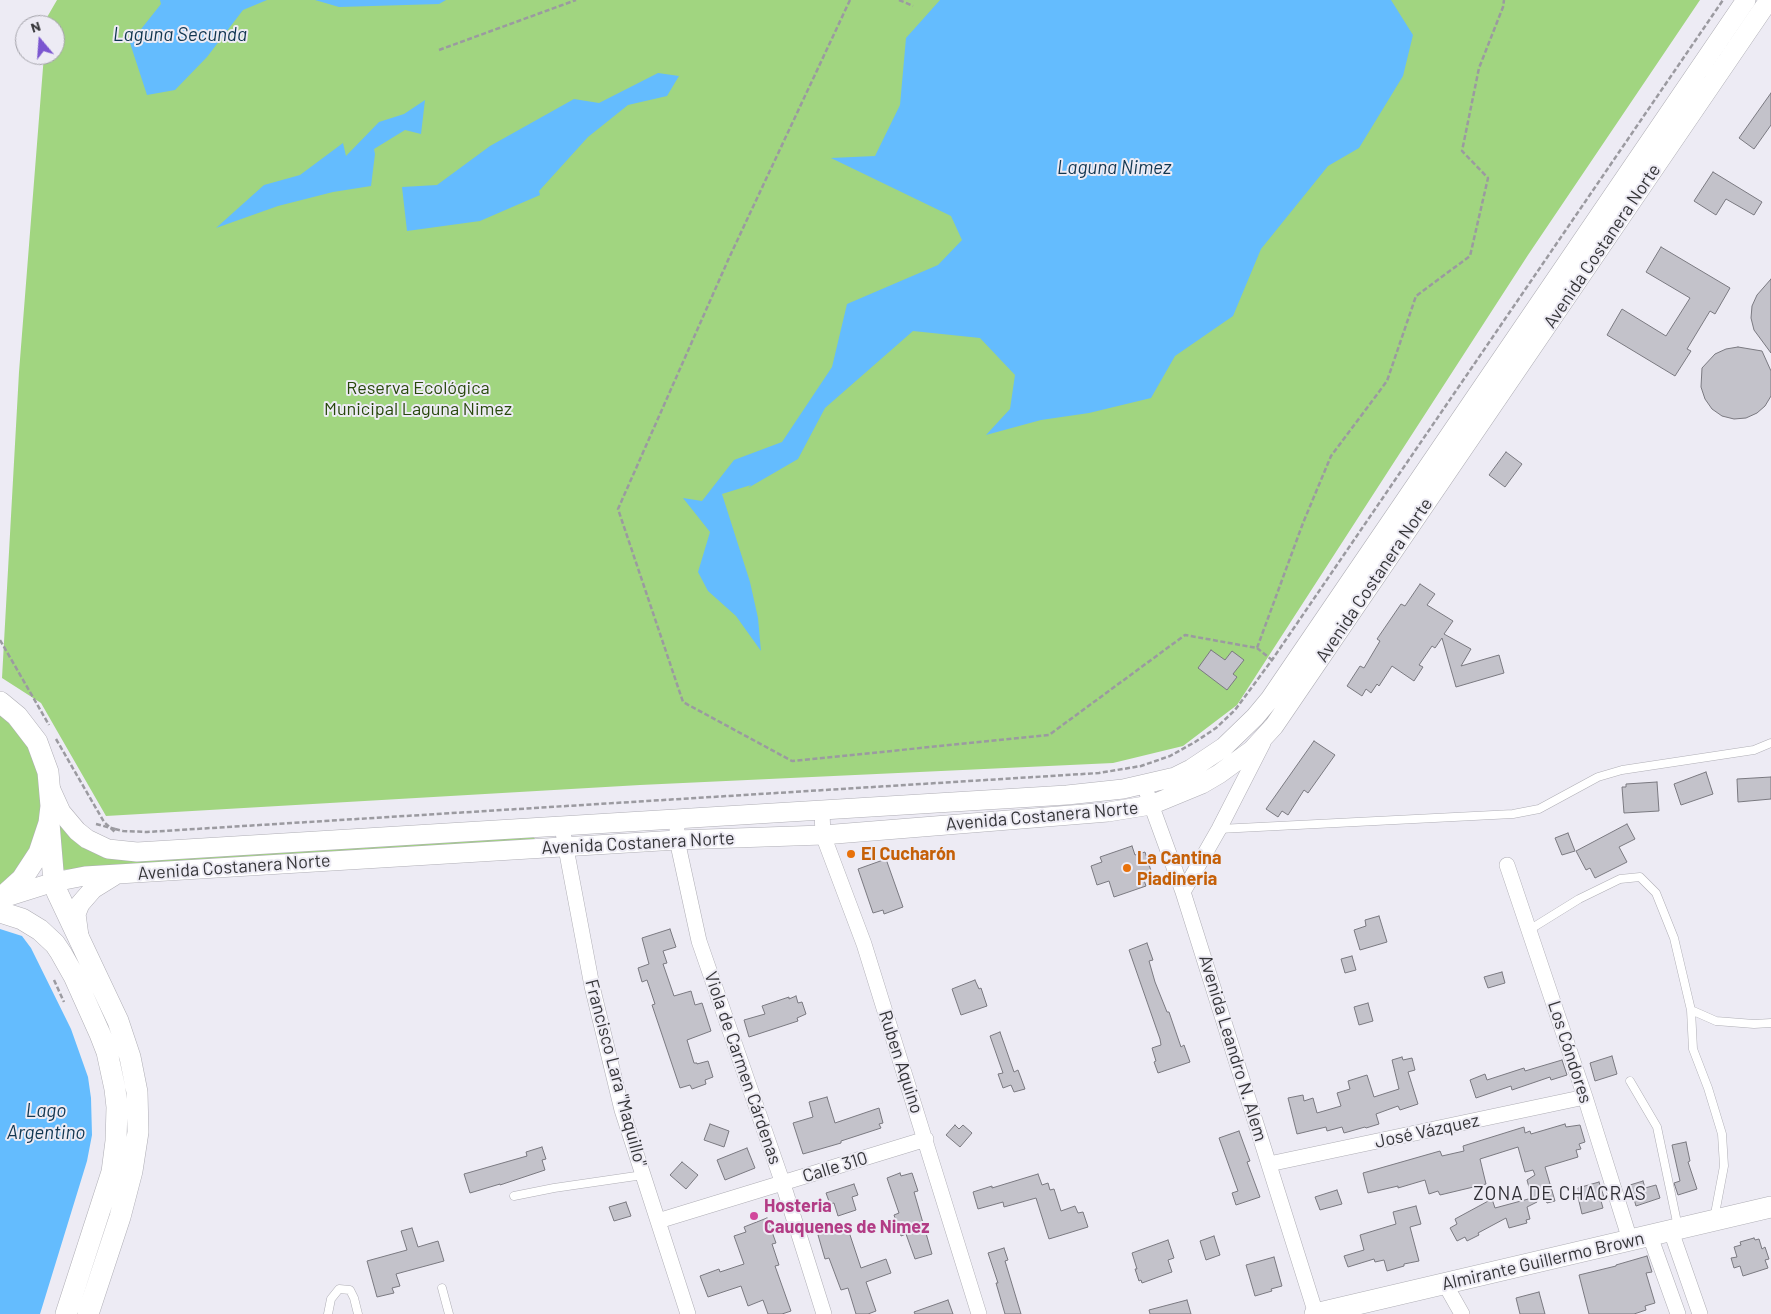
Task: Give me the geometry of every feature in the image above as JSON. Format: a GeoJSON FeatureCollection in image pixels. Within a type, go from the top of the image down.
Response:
{"type":"FeatureCollection","features":[{"type":"Feature","properties":{"kind":"main road"},"geometry":{"type":"LineString","coordinates":[[0,702],[17,716],[36,742],[46,764],[51,788],[52,806],[45,838],[32,866],[11,890],[0,899]]}},
{"type":"Feature","properties":{"kind":"main road"},"geometry":{"type":"LineString","coordinates":[[49,823],[54,882],[61,902],[110,1003],[125,1039],[134,1074],[138,1111],[136,1150],[132,1171],[120,1217],[88,1314]]}},
{"type":"Feature","properties":{"kind":"main road"},"geometry":{"type":"LineString","coordinates":[[0,912],[22,919],[40,930],[55,944],[61,953],[74,976],[100,1034],[107,1052],[115,1090],[117,1107],[116,1141],[112,1172],[66,1314]]}},
{"type":"Feature","properties":{"kind":"main road","name":"Almirante Guillermo Brown"},"geometry":{"type":"LineString","coordinates":[[1315,1314],[1771,1207]]}},
{"type":"Feature","properties":{"kind":"street","name":"Avenida Costanera Norte"},"geometry":{"type":"LineString","coordinates":[[51,788],[61,812],[77,831],[97,844],[128,852],[822,812],[1086,794],[1144,785],[1183,773],[1224,747],[1255,718],[1287,674],[1746,0]]}},
{"type":"Feature","properties":{"kind":"street","name":"Avenida Costanera Norte"},"geometry":{"type":"LineString","coordinates":[[0,899],[54,882],[117,874],[677,840],[823,835],[1100,812],[1151,805],[1184,793],[1219,774],[1252,750],[1266,737],[1283,714],[1769,0]]}},
{"type":"Feature","properties":{"kind":"street"},"geometry":{"type":"LineString","coordinates":[[1571,257],[1588,267]]}},
{"type":"Feature","properties":{"kind":"street"},"geometry":{"type":"LineString","coordinates":[[1183,892],[1218,830],[1266,737]]}},
{"type":"Feature","properties":{"kind":"street","name":"Avenida Leandro N. Alem"},"geometry":{"type":"LineString","coordinates":[[1144,785],[1183,892],[1315,1314]]}},
{"type":"Feature","properties":{"kind":"street","name":"Ruben Aquino"},"geometry":{"type":"LineString","coordinates":[[822,812],[823,835],[864,944],[980,1314]]}},
{"type":"Feature","properties":{"kind":"street","name":"Viola de Carmen Cárdenas"},"geometry":{"type":"LineString","coordinates":[[677,820],[677,840],[699,941],[783,1184],[824,1314]]}},
{"type":"Feature","properties":{"kind":"street","name":"Francisco Lara \"Maquillo\""},"geometry":{"type":"LineString","coordinates":[[562,827],[592,986],[622,1110],[688,1314]]}},
{"type":"Feature","properties":{"kind":"street","name":"Los Cóndores"},"geometry":{"type":"LineString","coordinates":[[1507,865],[1585,1097],[1630,1240]]}},
{"type":"Feature","properties":{"kind":"street"},"geometry":{"type":"LineString","coordinates":[[80,942],[76,919],[80,904],[93,889],[117,874]]}},
{"type":"Feature","properties":{"kind":"street","name":"José Vázquez"},"geometry":{"type":"LineString","coordinates":[[1269,1164],[1585,1097]]}},
{"type":"Feature","properties":{"kind":"street","name":"Calle 310"},"geometry":{"type":"LineString","coordinates":[[658,1221],[926,1139]]}},
{"type":"Feature","properties":{"kind":"street"},"geometry":{"type":"LineString","coordinates":[[1675,1230],[1700,1314]]}},
{"type":"Feature","properties":{"kind":"street"},"geometry":{"type":"LineString","coordinates":[[1650,1236],[1678,1314]]}},
{"type":"Feature","properties":{"kind":"street"},"geometry":{"type":"LineString","coordinates":[[1445,1284],[1462,1314]]}},
{"type":"Feature","properties":{"kind":"lane"},"geometry":{"type":"LineString","coordinates":[[1218,830],[1513,814],[1539,809],[1598,776],[1622,770],[1754,750],[1771,743]]}},
{"type":"Feature","properties":{"kind":"lane"},"geometry":{"type":"LineString","coordinates":[[1529,930],[1579,899],[1620,879],[1640,877],[1656,893],[1674,938],[1691,1010],[1693,1049],[1708,1088],[1722,1134],[1724,1166],[1714,1221]]}},
{"type":"Feature","properties":{"kind":"lane"},"geometry":{"type":"LineString","coordinates":[[1691,1010],[1716,1022],[1771,1023]]}},
{"type":"Feature","properties":{"kind":"lane"},"geometry":{"type":"LineString","coordinates":[[1630,1081],[1657,1127],[1675,1230]]}},
{"type":"Feature","properties":{"kind":"lane"},"geometry":{"type":"LineString","coordinates":[[514,1196],[554,1188],[643,1176]]}},
{"type":"Feature","properties":{"kind":"lane"},"geometry":{"type":"LineString","coordinates":[[442,1288],[449,1314]]}},
{"type":"Feature","properties":{"kind":"lane"},"geometry":{"type":"LineString","coordinates":[[328,1314],[331,1299],[339,1290],[350,1290],[358,1314]]}},
{"type":"Feature","properties":{"kind":"path"},"geometry":{"type":"LineString","coordinates":[[439,50],[576,0]]}},
{"type":"Feature","properties":{"kind":"path"},"geometry":{"type":"LineString","coordinates":[[850,0],[729,258],[618,509],[683,702],[792,760],[1048,736],[1185,636],[1257,648],[1287,674]]}},
{"type":"Feature","properties":{"kind":"path"},"geometry":{"type":"LineString","coordinates":[[899,0],[913,6]]}},
{"type":"Feature","properties":{"kind":"path"},"geometry":{"type":"LineString","coordinates":[[1257,648],[1303,523],[1331,456],[1387,381],[1416,296],[1470,256],[1488,178],[1462,151],[1479,68],[1504,6],[1504,0]]}},
{"type":"Feature","properties":{"kind":"path"},"geometry":{"type":"LineString","coordinates":[[96,824],[123,831],[147,832],[1099,773],[1141,766],[1170,756],[1216,728],[1235,710],[1272,660],[1723,0]]}},
{"type":"Feature","properties":{"kind":"path"},"geometry":{"type":"LineString","coordinates":[[0,640],[49,727]]}},
{"type":"Feature","properties":{"kind":"path"},"geometry":{"type":"LineString","coordinates":[[54,736],[104,822],[117,834]]}},
{"type":"Feature","properties":{"kind":"path"},"geometry":{"type":"LineString","coordinates":[[54,979],[65,1004]]}},
{"type":"Feature","properties":{"kind":"green space","name":"Reserva Ecológica Municipal Laguna Nimez"},"geometry":{"type":"Polygon","coordinates":[[[57,0],[1700,0],[1528,255],[1237,705],[1183,746],[1113,763],[640,785],[106,816],[41,703],[2,678],[19,372],[43,65],[65,65],[65,15],[48,15],[57,0]]]}},
{"type":"Feature","properties":{"kind":"green space"},"geometry":{"type":"Polygon","coordinates":[[[0,713],[28,745],[39,770],[41,820],[27,859],[0,889],[0,713]]]}},
{"type":"Feature","properties":{"kind":"green space"},"geometry":{"type":"Polygon","coordinates":[[[62,824],[95,849],[532,835],[535,839],[530,842],[61,870],[56,826],[62,824]]]}},
{"type":"Feature","properties":{"kind":"water","name":"Laguna Secunda"},"geometry":{"type":"Polygon","coordinates":[[[160,0],[267,0],[243,10],[207,57],[175,90],[147,95],[130,43],[161,4],[160,0]]]}},
{"type":"Feature","properties":{"kind":"water"},"geometry":{"type":"Polygon","coordinates":[[[315,0],[446,0],[439,4],[339,7],[315,0]]]}},
{"type":"Feature","properties":{"kind":"water","name":"Laguna Nimez"},"geometry":{"type":"Polygon","coordinates":[[[940,0],[1391,0],[1413,35],[1403,76],[1359,148],[1328,166],[1261,249],[1233,316],[1175,356],[1151,398],[1089,413],[1041,420],[986,435],[1010,409],[1015,375],[980,338],[913,331],[825,408],[798,459],[748,488],[751,485],[722,494],[750,582],[758,618],[761,651],[736,616],[708,591],[698,572],[710,532],[683,498],[702,501],[734,460],[782,442],[832,367],[847,304],[938,265],[962,240],[951,216],[831,158],[875,156],[900,105],[906,38],[940,0]]]}},
{"type":"Feature","properties":{"kind":"water"},"geometry":{"type":"Polygon","coordinates":[[[658,73],[679,76],[667,96],[628,105],[588,137],[539,191],[540,195],[480,221],[407,231],[402,187],[437,185],[490,146],[574,99],[599,103],[658,73]]]}},
{"type":"Feature","properties":{"kind":"water"},"geometry":{"type":"Polygon","coordinates":[[[425,100],[421,134],[405,130],[374,149],[371,186],[333,192],[278,206],[216,228],[264,185],[300,175],[343,143],[346,156],[379,122],[404,114],[425,100]]]}},
{"type":"Feature","properties":{"kind":"water","name":"Lago Argentino"},"geometry":{"type":"Polygon","coordinates":[[[0,929],[22,936],[31,948],[71,1029],[88,1077],[91,1098],[92,1135],[87,1161],[40,1314],[0,1314],[0,929]]]}},
{"type":"Feature","properties":{"kind":"building"},"geometry":{"type":"Polygon","coordinates":[[[1771,93],[1771,125],[1754,149],[1739,138],[1771,93]]]}},
{"type":"Feature","properties":{"kind":"building"},"geometry":{"type":"Polygon","coordinates":[[[1713,172],[1762,202],[1754,215],[1726,199],[1716,215],[1694,201],[1713,172]]]}},
{"type":"Feature","properties":{"kind":"building"},"geometry":{"type":"Polygon","coordinates":[[[1661,247],[1730,288],[1715,314],[1710,311],[1687,349],[1691,351],[1675,376],[1607,335],[1622,309],[1666,336],[1690,298],[1646,272],[1661,247]]]}},
{"type":"Feature","properties":{"kind":"building"},"geometry":{"type":"Polygon","coordinates":[[[1771,279],[1771,353],[1754,330],[1751,318],[1752,306],[1757,295],[1771,279]]]}},
{"type":"Feature","properties":{"kind":"building"},"geometry":{"type":"Polygon","coordinates":[[[1738,347],[1762,351],[1771,371],[1771,396],[1765,406],[1757,413],[1746,418],[1734,419],[1722,416],[1712,409],[1705,399],[1701,387],[1702,368],[1715,354],[1726,349],[1738,347]]]}},
{"type":"Feature","properties":{"kind":"building"},"geometry":{"type":"Polygon","coordinates":[[[1506,452],[1522,464],[1505,487],[1489,475],[1506,452]]]}},
{"type":"Feature","properties":{"kind":"building"},"geometry":{"type":"Polygon","coordinates":[[[1420,584],[1435,594],[1427,605],[1453,621],[1444,634],[1471,649],[1461,666],[1499,655],[1504,673],[1456,687],[1442,638],[1435,648],[1432,646],[1419,665],[1423,667],[1414,681],[1392,666],[1379,686],[1377,684],[1371,693],[1366,689],[1362,696],[1347,686],[1360,666],[1364,668],[1380,641],[1377,639],[1401,604],[1405,606],[1420,584]]]}},
{"type":"Feature","properties":{"kind":"building"},"geometry":{"type":"Polygon","coordinates":[[[1211,650],[1225,660],[1232,651],[1244,660],[1233,674],[1237,677],[1227,690],[1198,668],[1211,650]]]}},
{"type":"Feature","properties":{"kind":"building"},"geometry":{"type":"Polygon","coordinates":[[[1314,741],[1335,755],[1308,793],[1304,790],[1288,815],[1282,811],[1278,817],[1266,809],[1314,741]]]}},
{"type":"Feature","properties":{"kind":"building"},"geometry":{"type":"Polygon","coordinates":[[[1706,772],[1713,794],[1681,805],[1674,784],[1706,772]]]}},
{"type":"Feature","properties":{"kind":"building"},"geometry":{"type":"Polygon","coordinates":[[[1771,777],[1771,799],[1738,802],[1737,779],[1771,777]]]}},
{"type":"Feature","properties":{"kind":"building"},"geometry":{"type":"Polygon","coordinates":[[[1657,782],[1659,811],[1624,813],[1622,787],[1626,787],[1626,784],[1657,782]]]}},
{"type":"Feature","properties":{"kind":"building"},"geometry":{"type":"Polygon","coordinates":[[[1627,824],[1635,839],[1619,847],[1627,862],[1595,878],[1590,868],[1586,870],[1576,851],[1627,824]]]}},
{"type":"Feature","properties":{"kind":"building"},"geometry":{"type":"Polygon","coordinates":[[[1568,833],[1575,851],[1562,855],[1555,838],[1568,833]]]}},
{"type":"Feature","properties":{"kind":"building"},"geometry":{"type":"Polygon","coordinates":[[[1132,846],[1135,855],[1145,852],[1153,877],[1144,880],[1146,886],[1114,897],[1109,881],[1097,885],[1091,866],[1102,862],[1100,857],[1132,846]]]}},
{"type":"Feature","properties":{"kind":"building"},"geometry":{"type":"Polygon","coordinates":[[[886,859],[903,907],[884,914],[883,910],[873,913],[858,869],[886,859]]]}},
{"type":"Feature","properties":{"kind":"building"},"geometry":{"type":"Polygon","coordinates":[[[1379,916],[1387,942],[1360,950],[1354,930],[1366,926],[1365,920],[1379,916]]]}},
{"type":"Feature","properties":{"kind":"building"},"geometry":{"type":"Polygon","coordinates":[[[670,929],[676,947],[663,951],[667,963],[663,964],[674,996],[691,991],[695,1005],[702,1003],[711,1031],[687,1040],[694,1063],[708,1061],[713,1077],[705,1080],[706,1084],[692,1089],[690,1085],[680,1088],[652,1005],[655,1004],[647,980],[642,982],[638,968],[649,964],[642,938],[670,929]]]}},
{"type":"Feature","properties":{"kind":"building"},"geometry":{"type":"Polygon","coordinates":[[[1147,943],[1153,960],[1149,961],[1155,982],[1167,1012],[1169,1012],[1181,1047],[1184,1045],[1190,1062],[1158,1073],[1152,1048],[1161,1045],[1160,1039],[1129,950],[1147,943]]]}},
{"type":"Feature","properties":{"kind":"building"},"geometry":{"type":"Polygon","coordinates":[[[1352,956],[1356,970],[1345,973],[1341,959],[1352,956]]]}},
{"type":"Feature","properties":{"kind":"building"},"geometry":{"type":"Polygon","coordinates":[[[1502,972],[1505,983],[1488,988],[1484,977],[1502,972]]]}},
{"type":"Feature","properties":{"kind":"building"},"geometry":{"type":"Polygon","coordinates":[[[975,980],[979,989],[981,988],[987,1006],[961,1015],[952,989],[975,980]]]}},
{"type":"Feature","properties":{"kind":"building"},"geometry":{"type":"Polygon","coordinates":[[[796,996],[798,1003],[802,1002],[806,1014],[797,1018],[798,1021],[749,1037],[744,1020],[765,1014],[762,1006],[796,996]]]}},
{"type":"Feature","properties":{"kind":"building"},"geometry":{"type":"Polygon","coordinates":[[[1368,1003],[1373,1021],[1359,1025],[1354,1007],[1368,1003]]]}},
{"type":"Feature","properties":{"kind":"building"},"geometry":{"type":"Polygon","coordinates":[[[1000,1032],[1014,1072],[1018,1070],[1025,1089],[1014,1092],[1011,1085],[1003,1088],[998,1074],[1003,1073],[990,1036],[1000,1032]]]}},
{"type":"Feature","properties":{"kind":"building"},"geometry":{"type":"Polygon","coordinates":[[[1612,1056],[1617,1074],[1595,1081],[1590,1063],[1612,1056]]]}},
{"type":"Feature","properties":{"kind":"building"},"geometry":{"type":"Polygon","coordinates":[[[1402,1057],[1403,1060],[1412,1058],[1415,1070],[1408,1072],[1418,1104],[1400,1110],[1398,1106],[1376,1114],[1379,1124],[1366,1128],[1344,1133],[1342,1127],[1327,1131],[1326,1127],[1297,1134],[1288,1098],[1303,1095],[1304,1101],[1313,1098],[1317,1113],[1341,1106],[1337,1093],[1350,1089],[1348,1081],[1367,1075],[1374,1097],[1399,1089],[1392,1060],[1402,1057]]]}},
{"type":"Feature","properties":{"kind":"building"},"geometry":{"type":"Polygon","coordinates":[[[1562,1060],[1567,1075],[1551,1080],[1550,1077],[1512,1090],[1511,1086],[1476,1098],[1470,1080],[1485,1074],[1487,1080],[1524,1068],[1525,1071],[1562,1060]]]}},
{"type":"Feature","properties":{"kind":"building"},"geometry":{"type":"Polygon","coordinates":[[[827,1097],[835,1123],[879,1108],[883,1123],[879,1124],[881,1128],[841,1141],[841,1143],[803,1154],[793,1123],[813,1117],[809,1102],[827,1097]]]}},
{"type":"Feature","properties":{"kind":"building"},"geometry":{"type":"Polygon","coordinates":[[[710,1124],[729,1131],[724,1147],[704,1140],[710,1124]]]}},
{"type":"Feature","properties":{"kind":"building"},"geometry":{"type":"Polygon","coordinates":[[[1565,1124],[1566,1127],[1580,1125],[1585,1142],[1579,1144],[1581,1149],[1576,1150],[1578,1157],[1545,1167],[1555,1201],[1547,1203],[1544,1196],[1536,1199],[1537,1202],[1527,1207],[1530,1219],[1526,1220],[1527,1223],[1509,1228],[1506,1218],[1467,1241],[1465,1237],[1457,1241],[1450,1228],[1457,1224],[1455,1219],[1492,1199],[1495,1208],[1532,1198],[1527,1180],[1535,1175],[1533,1170],[1525,1172],[1518,1147],[1480,1159],[1486,1184],[1440,1195],[1438,1191],[1429,1194],[1425,1180],[1398,1188],[1398,1186],[1368,1193],[1363,1173],[1440,1151],[1442,1156],[1464,1151],[1463,1146],[1524,1127],[1525,1133],[1530,1131],[1531,1134],[1565,1124]]]}},
{"type":"Feature","properties":{"kind":"building"},"geometry":{"type":"Polygon","coordinates":[[[955,1125],[959,1129],[963,1125],[972,1133],[960,1147],[946,1135],[955,1125]]]}},
{"type":"Feature","properties":{"kind":"building"},"geometry":{"type":"Polygon","coordinates":[[[1239,1131],[1250,1161],[1247,1162],[1260,1197],[1236,1205],[1232,1193],[1238,1191],[1219,1138],[1239,1131]]]}},
{"type":"Feature","properties":{"kind":"building"},"geometry":{"type":"Polygon","coordinates":[[[1686,1142],[1690,1161],[1688,1162],[1697,1189],[1678,1195],[1674,1183],[1680,1181],[1672,1145],[1686,1142]]]}},
{"type":"Feature","properties":{"kind":"building"},"geometry":{"type":"Polygon","coordinates":[[[542,1147],[546,1159],[542,1160],[545,1170],[470,1193],[464,1174],[527,1156],[526,1152],[542,1147]]]}},
{"type":"Feature","properties":{"kind":"building"},"geometry":{"type":"Polygon","coordinates":[[[747,1148],[755,1168],[725,1180],[717,1160],[747,1148]]]}},
{"type":"Feature","properties":{"kind":"building"},"geometry":{"type":"Polygon","coordinates":[[[682,1162],[698,1175],[686,1189],[670,1175],[682,1162]]]}},
{"type":"Feature","properties":{"kind":"building"},"geometry":{"type":"Polygon","coordinates":[[[900,1173],[901,1176],[912,1173],[918,1191],[914,1192],[932,1254],[915,1259],[906,1234],[901,1236],[894,1215],[899,1213],[887,1178],[900,1173]]]}},
{"type":"Feature","properties":{"kind":"building"},"geometry":{"type":"Polygon","coordinates":[[[1038,1174],[1042,1185],[1048,1183],[1050,1190],[1054,1189],[1061,1211],[1075,1206],[1078,1213],[1083,1212],[1088,1227],[1049,1239],[1036,1198],[1004,1207],[1003,1202],[978,1209],[973,1192],[1038,1174]]]}},
{"type":"Feature","properties":{"kind":"building"},"geometry":{"type":"Polygon","coordinates":[[[1643,1181],[1645,1188],[1656,1185],[1660,1198],[1636,1206],[1630,1185],[1643,1181]]]}},
{"type":"Feature","properties":{"kind":"building"},"geometry":{"type":"Polygon","coordinates":[[[1599,1182],[1605,1200],[1601,1201],[1603,1208],[1582,1214],[1578,1188],[1599,1182]]]}},
{"type":"Feature","properties":{"kind":"building"},"geometry":{"type":"Polygon","coordinates":[[[854,1184],[858,1195],[852,1197],[856,1210],[838,1216],[834,1203],[830,1204],[826,1193],[854,1184]]]}},
{"type":"Feature","properties":{"kind":"building"},"geometry":{"type":"Polygon","coordinates":[[[1337,1190],[1342,1204],[1320,1210],[1315,1197],[1337,1190]]]}},
{"type":"Feature","properties":{"kind":"building"},"geometry":{"type":"Polygon","coordinates":[[[626,1202],[631,1216],[614,1221],[609,1207],[626,1202]]]}},
{"type":"Feature","properties":{"kind":"building"},"geometry":{"type":"Polygon","coordinates":[[[1416,1206],[1421,1224],[1410,1227],[1419,1261],[1404,1264],[1404,1266],[1387,1271],[1384,1260],[1375,1262],[1374,1259],[1348,1267],[1344,1256],[1364,1250],[1360,1235],[1396,1224],[1393,1212],[1416,1206]]]}},
{"type":"Feature","properties":{"kind":"building"},"geometry":{"type":"Polygon","coordinates":[[[767,1218],[776,1243],[772,1244],[779,1265],[775,1266],[791,1311],[782,1314],[768,1314],[763,1300],[748,1306],[741,1286],[708,1297],[700,1276],[719,1269],[720,1272],[744,1264],[734,1236],[746,1232],[744,1227],[767,1218]]]}},
{"type":"Feature","properties":{"kind":"building"},"geometry":{"type":"Polygon","coordinates":[[[847,1226],[861,1268],[886,1259],[891,1273],[866,1282],[876,1311],[868,1314],[856,1314],[848,1288],[841,1290],[829,1258],[825,1259],[818,1235],[847,1226]]]}},
{"type":"Feature","properties":{"kind":"building"},"geometry":{"type":"Polygon","coordinates":[[[412,1228],[418,1247],[438,1241],[444,1261],[396,1274],[400,1286],[392,1288],[394,1293],[377,1297],[367,1261],[407,1250],[401,1231],[412,1228]]]}},
{"type":"Feature","properties":{"kind":"building"},"geometry":{"type":"Polygon","coordinates":[[[1214,1236],[1220,1255],[1206,1260],[1200,1241],[1214,1236]]]}},
{"type":"Feature","properties":{"kind":"building"},"geometry":{"type":"Polygon","coordinates":[[[1754,1238],[1755,1240],[1759,1239],[1762,1249],[1765,1247],[1769,1259],[1765,1260],[1768,1268],[1743,1276],[1740,1266],[1734,1268],[1731,1258],[1737,1257],[1734,1247],[1741,1245],[1740,1242],[1754,1238]]]}},
{"type":"Feature","properties":{"kind":"building"},"geometry":{"type":"Polygon","coordinates":[[[1168,1240],[1174,1258],[1168,1260],[1172,1272],[1142,1283],[1141,1280],[1139,1281],[1135,1269],[1137,1269],[1132,1253],[1168,1240]]]}},
{"type":"Feature","properties":{"kind":"building"},"geometry":{"type":"Polygon","coordinates":[[[1004,1248],[1008,1260],[1005,1261],[1021,1314],[1005,1314],[996,1283],[998,1283],[988,1253],[1004,1248]]]}},
{"type":"Feature","properties":{"kind":"building"},"geometry":{"type":"Polygon","coordinates":[[[1647,1256],[1652,1272],[1646,1273],[1655,1303],[1645,1306],[1646,1310],[1634,1314],[1589,1314],[1579,1275],[1647,1256]]]}},
{"type":"Feature","properties":{"kind":"building"},"geometry":{"type":"Polygon","coordinates":[[[1274,1257],[1282,1286],[1255,1296],[1246,1265],[1274,1257]]]}},
{"type":"Feature","properties":{"kind":"building"},"geometry":{"type":"Polygon","coordinates":[[[1539,1292],[1545,1314],[1520,1314],[1516,1298],[1539,1292]]]}},
{"type":"Feature","properties":{"kind":"building"},"geometry":{"type":"Polygon","coordinates":[[[948,1300],[953,1314],[915,1314],[914,1312],[948,1300]]]}},
{"type":"Feature","properties":{"kind":"building"},"geometry":{"type":"Polygon","coordinates":[[[1187,1300],[1191,1314],[1150,1314],[1149,1310],[1187,1300]]]}},
{"type":"Feature","properties":{"kind":"place","name":"El Cucharón"},"geometry":{"type":"Point","coordinates":[851,854]}},
{"type":"Feature","properties":{"kind":"place","name":"La Cantina Piadineria"},"geometry":{"type":"Point","coordinates":[1127,868]}},
{"type":"Feature","properties":{"kind":"place","name":"Hosteria Cauquenes de Nimez"},"geometry":{"type":"Point","coordinates":[754,1216]}},
{"type":"Feature","properties":{"kind":"district","name":"ZONA DE CHACRAS"},"geometry":{"type":"Point","coordinates":[1560,1194]}}]}
